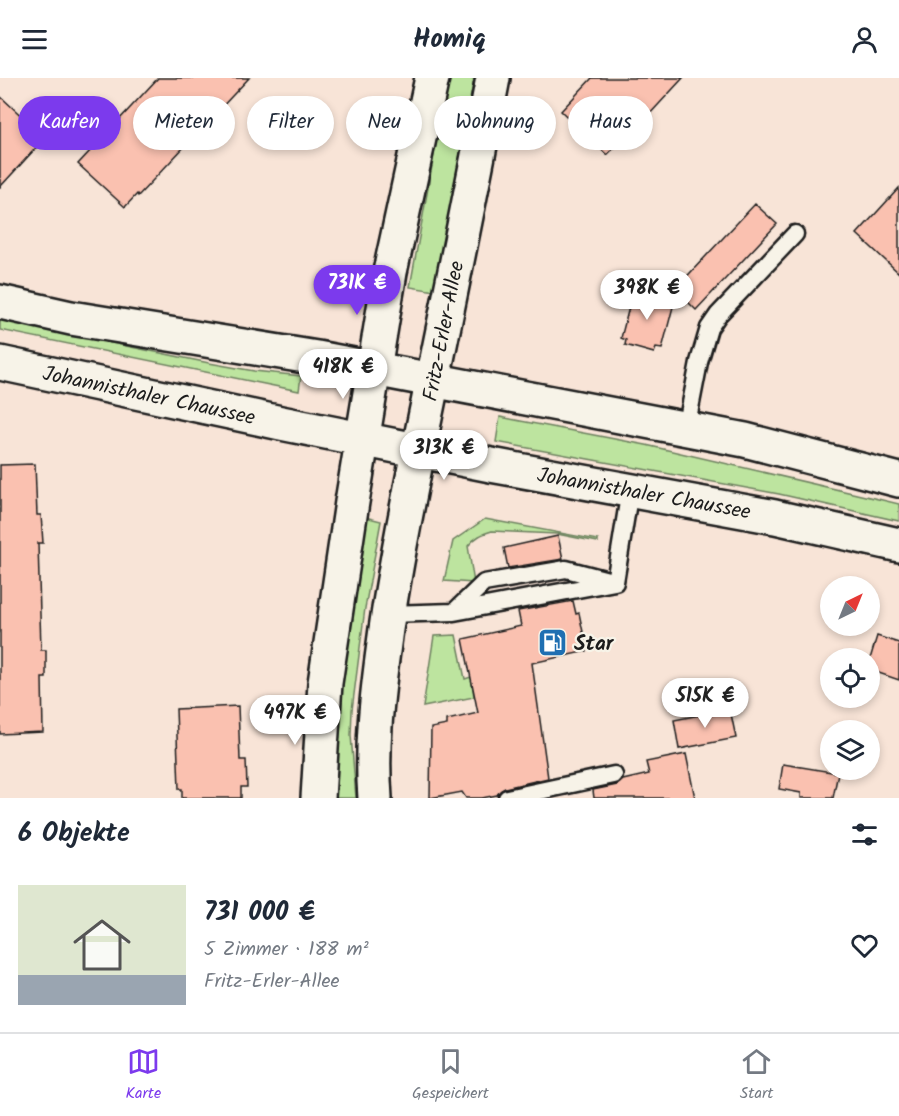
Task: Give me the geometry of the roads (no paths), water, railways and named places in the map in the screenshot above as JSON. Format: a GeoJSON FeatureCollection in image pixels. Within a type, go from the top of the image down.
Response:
{"type":"FeatureCollection","features":[{"type":"Feature","properties":{"kind":"main road"},"geometry":{"type":"LineString","coordinates":[[318,798],[325,683],[362,439],[390,272],[432,78]]}},
{"type":"Feature","properties":{"kind":"main road","name":"Fritz-Erler-Allee"},"geometry":{"type":"LineString","coordinates":[[375,798],[374,730],[388,614],[493,78]]}},
{"type":"Feature","properties":{"kind":"main road"},"geometry":{"type":"LineString","coordinates":[[0,302],[71,318],[317,357],[745,440],[899,480]]}},
{"type":"Feature","properties":{"kind":"main road","name":"Johannisthaler Chaussee"},"geometry":{"type":"LineString","coordinates":[[0,363],[281,423],[775,517],[899,545]]}},
{"type":"Feature","properties":{"kind":"lane"},"geometry":{"type":"LineString","coordinates":[[686,429],[699,362],[709,328],[718,315],[795,234]]}},
{"type":"Feature","properties":{"kind":"lane"},"geometry":{"type":"LineString","coordinates":[[615,582],[630,490]]}},
{"type":"Feature","properties":{"kind":"lane"},"geometry":{"type":"LineString","coordinates":[[454,612],[484,583],[566,569],[615,582]]}},
{"type":"Feature","properties":{"kind":"lane"},"geometry":{"type":"LineString","coordinates":[[388,614],[454,612],[615,582]]}},
{"type":"Feature","properties":{"kind":"lane"},"geometry":{"type":"LineString","coordinates":[[507,798],[614,775]]}},
{"type":"Feature","properties":{"kind":"place","name":"Star"},"geometry":{"type":"Point","coordinates":[553,643]}}]}
